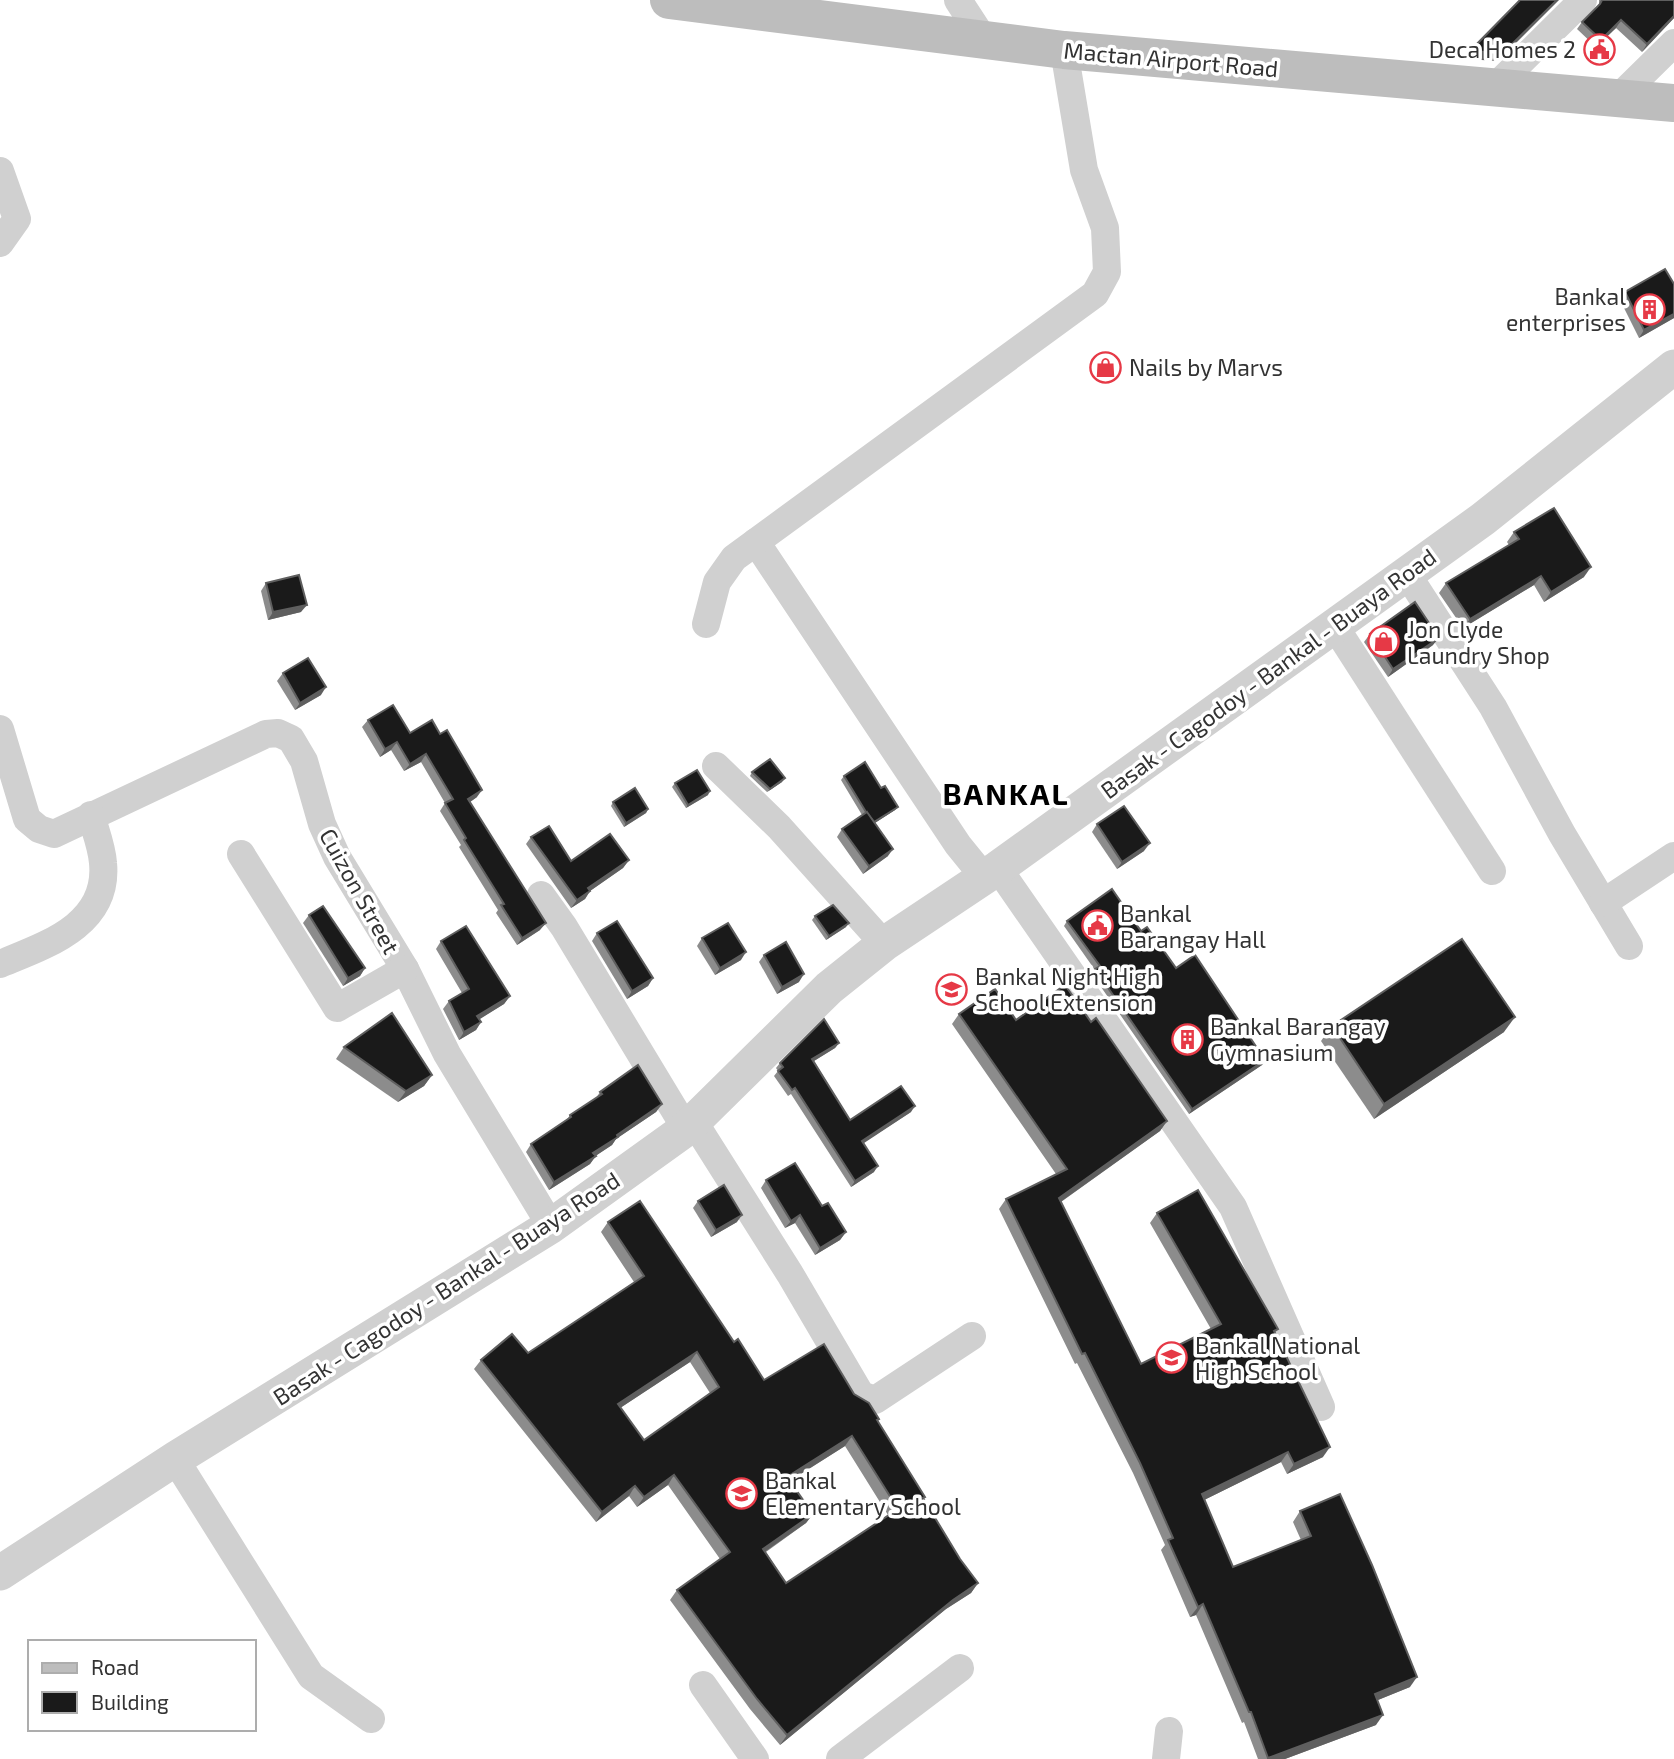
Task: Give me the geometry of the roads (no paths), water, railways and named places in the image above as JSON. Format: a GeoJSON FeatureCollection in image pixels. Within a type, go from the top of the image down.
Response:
{"type":"FeatureCollection","features":[{"type":"Feature","properties":{"kind":"main road","name":"Mactan Airport Road"},"geometry":{"type":"LineString","coordinates":[[669,0],[1065,50],[1674,103]]}},
{"type":"Feature","properties":{"kind":"street"},"geometry":{"type":"LineString","coordinates":[[958,0],[984,40]]}},
{"type":"Feature","properties":{"kind":"street"},"geometry":{"type":"LineString","coordinates":[[1496,86],[1583,0]]}},
{"type":"Feature","properties":{"kind":"street"},"geometry":{"type":"LineString","coordinates":[[1618,98],[1674,43]]}},
{"type":"Feature","properties":{"kind":"street"},"geometry":{"type":"LineString","coordinates":[[706,624],[717,582],[734,558],[1095,294],[1107,272],[1105,228],[1084,170],[1065,50]]}},
{"type":"Feature","properties":{"kind":"street"},"geometry":{"type":"LineString","coordinates":[[0,171],[17,219],[0,243]]}},
{"type":"Feature","properties":{"kind":"street","name":"Basak - Cagodoy - Bankal - Buaya Road"},"geometry":{"type":"LineString","coordinates":[[0,1573],[175,1459],[551,1226],[690,1125],[828,988],[884,944],[991,872],[1483,519],[1674,367]]}},
{"type":"Feature","properties":{"kind":"street"},"geometry":{"type":"LineString","coordinates":[[756,542],[958,845],[991,872],[1233,1207],[1321,1407]]}},
{"type":"Feature","properties":{"kind":"street"},"geometry":{"type":"LineString","coordinates":[[1407,574],[1493,707],[1562,834],[1629,946]]}},
{"type":"Feature","properties":{"kind":"street"},"geometry":{"type":"LineString","coordinates":[[1334,625],[1493,871]]}},
{"type":"Feature","properties":{"kind":"street","name":"Cuizon Street"},"geometry":{"type":"LineString","coordinates":[[0,729],[27,819],[39,829],[54,834],[265,734],[278,733],[290,739],[304,761],[322,824],[337,858],[405,969],[447,1054],[551,1226]]}},
{"type":"Feature","properties":{"kind":"street"},"geometry":{"type":"LineString","coordinates":[[716,766],[779,827],[884,944]]}},
{"type":"Feature","properties":{"kind":"street"},"geometry":{"type":"LineString","coordinates":[[0,964],[55,942],[91,910],[101,891],[103,863],[91,815]]}},
{"type":"Feature","properties":{"kind":"street"},"geometry":{"type":"LineString","coordinates":[[240,853],[337,1008],[405,969]]}},
{"type":"Feature","properties":{"kind":"street"},"geometry":{"type":"LineString","coordinates":[[1603,903],[1674,856]]}},
{"type":"Feature","properties":{"kind":"street"},"geometry":{"type":"LineString","coordinates":[[541,895],[790,1274],[861,1395],[875,1399],[972,1336]]}},
{"type":"Feature","properties":{"kind":"street"},"geometry":{"type":"LineString","coordinates":[[175,1459],[311,1675],[371,1719]]}},
{"type":"Feature","properties":{"kind":"street"},"geometry":{"type":"LineString","coordinates":[[840,1759],[960,1668]]}},
{"type":"Feature","properties":{"kind":"street"},"geometry":{"type":"LineString","coordinates":[[703,1685],[755,1759]]}},
{"type":"Feature","properties":{"kind":"street"},"geometry":{"type":"LineString","coordinates":[[1167,1759],[1168,1731]]}},
{"type":"Feature","properties":{"kind":"place","name":"Deca Homes 2"},"geometry":{"type":"Point","coordinates":[1599,49]}},
{"type":"Feature","properties":{"kind":"place","name":"Bankal enterprises"},"geometry":{"type":"Point","coordinates":[1649,309]}},
{"type":"Feature","properties":{"kind":"place","name":"Nails by Marvs"},"geometry":{"type":"Point","coordinates":[1106,367]}},
{"type":"Feature","properties":{"kind":"place","name":"Jon Clyde Laundry Shop"},"geometry":{"type":"Point","coordinates":[1384,642]}},
{"type":"Feature","properties":{"kind":"place","name":"Bankal Barangay Hall"},"geometry":{"type":"Point","coordinates":[1097,926]}},
{"type":"Feature","properties":{"kind":"place","name":"Bankal Night High School Extension"},"geometry":{"type":"Point","coordinates":[952,989]}},
{"type":"Feature","properties":{"kind":"place","name":"Bankal Barangay Gymnasium"},"geometry":{"type":"Point","coordinates":[1187,1039]}},
{"type":"Feature","properties":{"kind":"place","name":"Bankal National High School"},"geometry":{"type":"Point","coordinates":[1172,1358]}},
{"type":"Feature","properties":{"kind":"place","name":"Bankal Elementary School"},"geometry":{"type":"Point","coordinates":[742,1493]}},
{"type":"Feature","properties":{"kind":"district","name":"BANKAL"},"geometry":{"type":"Point","coordinates":[1006,793]}}]}
